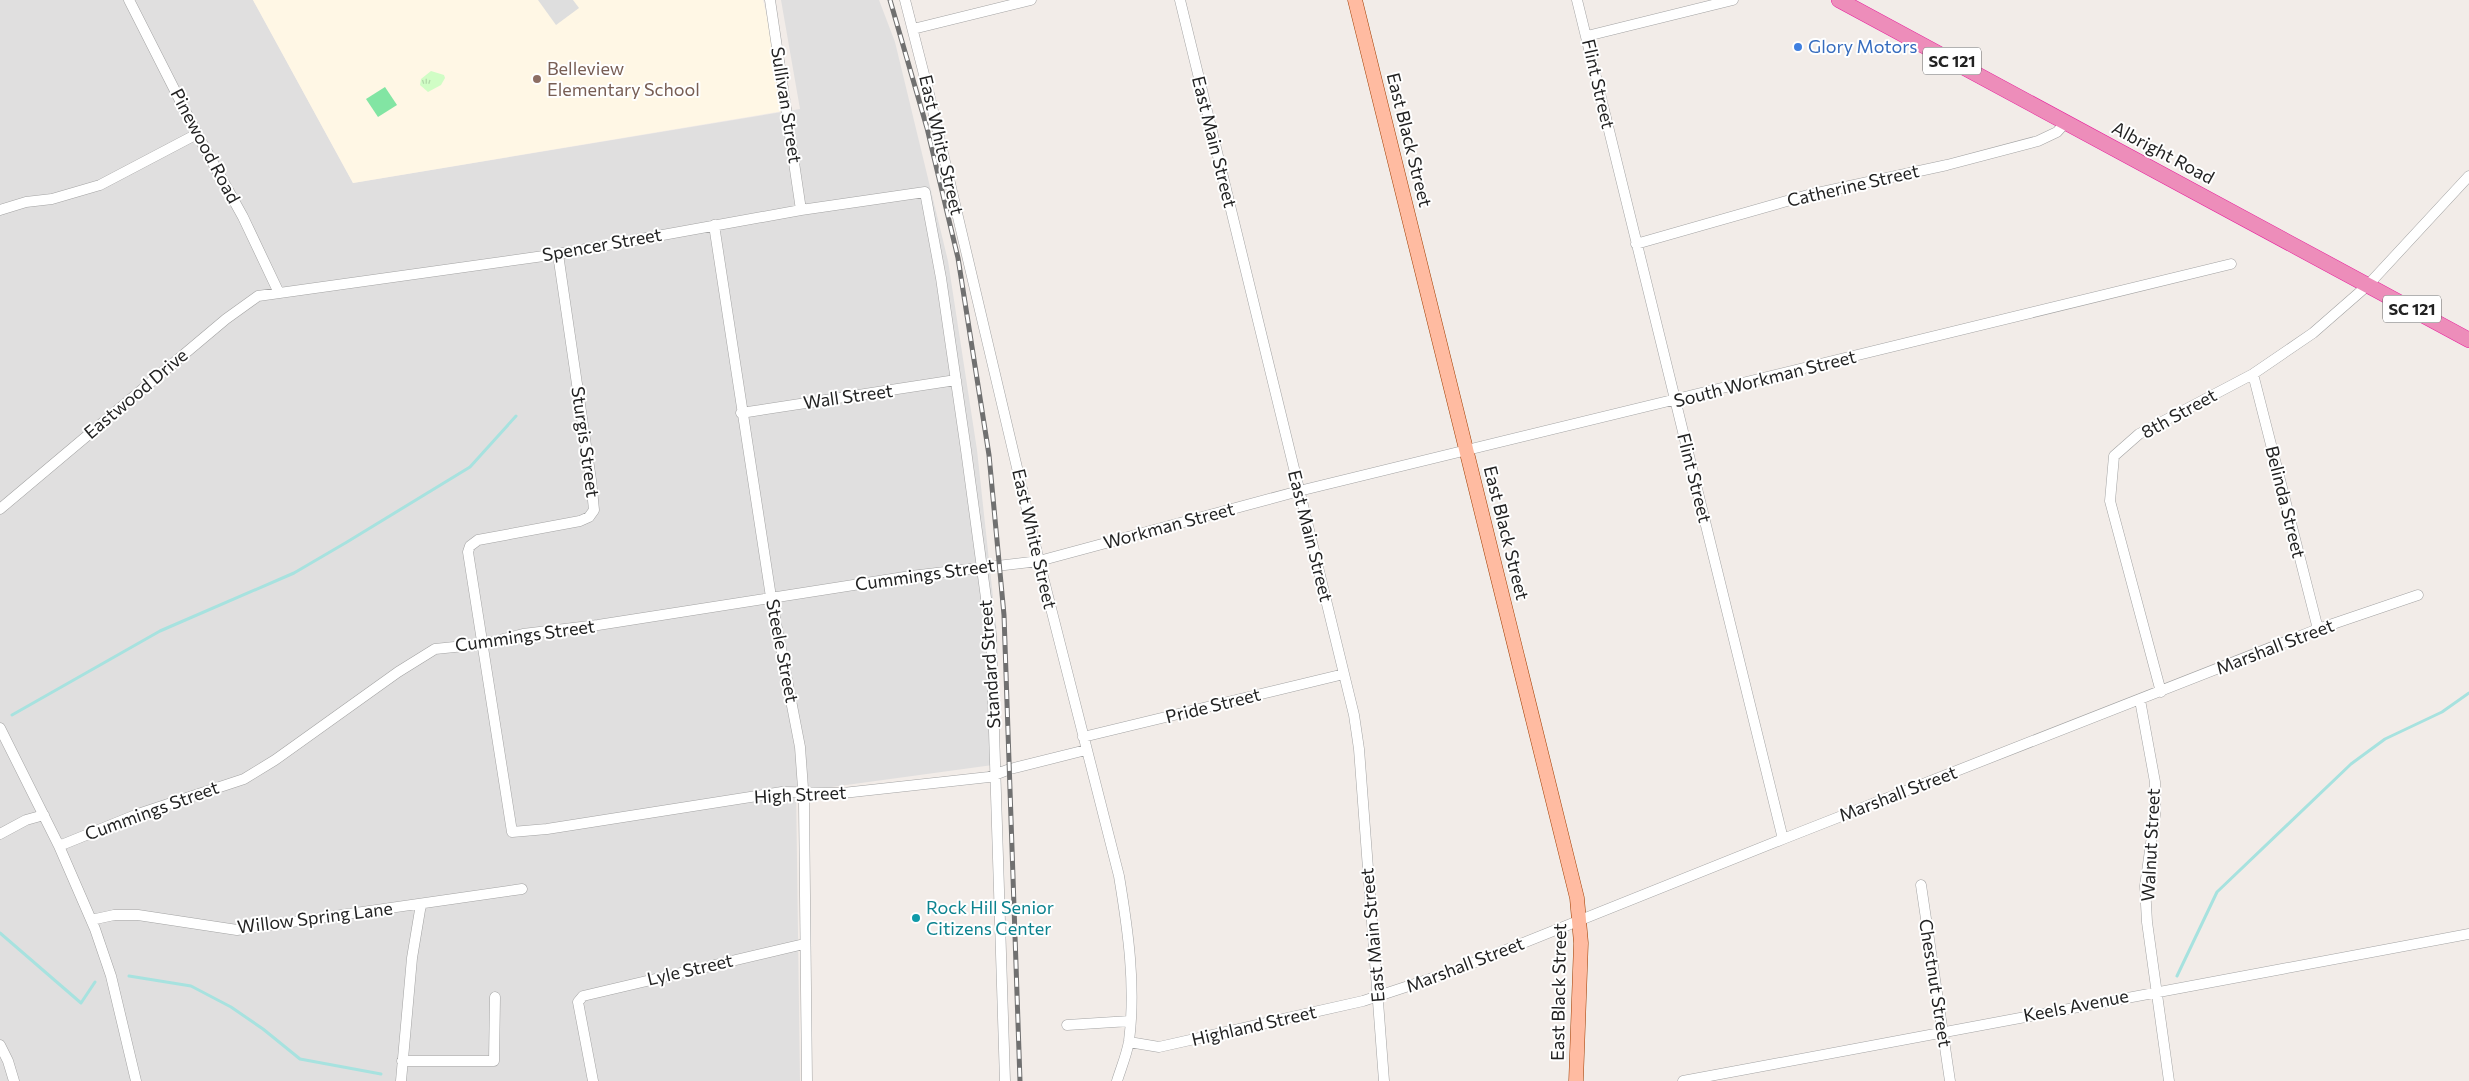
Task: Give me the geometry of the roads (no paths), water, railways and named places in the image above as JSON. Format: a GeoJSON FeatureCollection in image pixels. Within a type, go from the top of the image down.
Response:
{"type":"FeatureCollection","features":[{"type":"Feature","properties":{"kind":"highway","name":"Albright Road"},"geometry":{"type":"LineString","coordinates":[[1839,0],[2469,340]]}},
{"type":"Feature","properties":{"kind":"main road","name":"East Black Street"},"geometry":{"type":"LineString","coordinates":[[1354,0],[1467,450],[1580,920],[1582,944],[1576,1081]]}},
{"type":"Feature","properties":{"kind":"street","name":"Pinewood Road"},"geometry":{"type":"LineString","coordinates":[[129,0],[197,134],[243,217],[279,293]]}},
{"type":"Feature","properties":{"kind":"street","name":"Sullivan Street"},"geometry":{"type":"LineString","coordinates":[[770,0],[801,210]]}},
{"type":"Feature","properties":{"kind":"street","name":"East White Street"},"geometry":{"type":"LineString","coordinates":[[905,0],[1039,560],[1119,876],[1130,955],[1130,1021],[1129,1042],[1117,1081]]}},
{"type":"Feature","properties":{"kind":"street"},"geometry":{"type":"LineString","coordinates":[[913,29],[1031,0]]}},
{"type":"Feature","properties":{"kind":"street","name":"East Main Street"},"geometry":{"type":"LineString","coordinates":[[1180,0],[1344,674],[1359,749],[1384,1081]]}},
{"type":"Feature","properties":{"kind":"street","name":"Flint Street"},"geometry":{"type":"LineString","coordinates":[[1578,0],[1636,244],[1783,839]]}},
{"type":"Feature","properties":{"kind":"street"},"geometry":{"type":"LineString","coordinates":[[1587,36],[1733,0]]}},
{"type":"Feature","properties":{"kind":"street","name":"Catherine Street"},"geometry":{"type":"LineString","coordinates":[[1636,244],[1798,198],[1947,165],[2038,141],[2057,132],[2066,122]]}},
{"type":"Feature","properties":{"kind":"street"},"geometry":{"type":"LineString","coordinates":[[0,210],[26,202],[52,199],[100,185],[197,134]]}},
{"type":"Feature","properties":{"kind":"street","name":"8th Street"},"geometry":{"type":"LineString","coordinates":[[2161,692],[2110,501],[2114,456],[2139,434],[2253,374],[2313,333],[2368,285],[2469,176]]}},
{"type":"Feature","properties":{"kind":"street","name":"Spencer Street"},"geometry":{"type":"LineString","coordinates":[[279,293],[558,254],[801,210],[925,192]]}},
{"type":"Feature","properties":{"kind":"street","name":"Standard Street"},"geometry":{"type":"LineString","coordinates":[[925,192],[941,278],[983,566],[991,635],[1005,1081]]}},
{"type":"Feature","properties":{"kind":"street","name":"Steele Street"},"geometry":{"type":"LineString","coordinates":[[714,225],[741,413],[771,597],[800,747],[803,793],[807,1081]]}},
{"type":"Feature","properties":{"kind":"street","name":"Sturgis Street"},"geometry":{"type":"LineString","coordinates":[[512,832],[484,644],[468,559],[470,546],[478,540],[580,521],[589,517],[594,510],[558,254]]}},
{"type":"Feature","properties":{"kind":"street","name":"South Workman Street"},"geometry":{"type":"LineString","coordinates":[[1299,491],[2231,264]]}},
{"type":"Feature","properties":{"kind":"street","name":"Eastwood Drive"},"geometry":{"type":"LineString","coordinates":[[0,509],[226,319],[258,296],[279,293]]}},
{"type":"Feature","properties":{"kind":"street","name":"Belinda Street"},"geometry":{"type":"LineString","coordinates":[[2253,374],[2318,629]]}},
{"type":"Feature","properties":{"kind":"street","name":"Wall Street"},"geometry":{"type":"LineString","coordinates":[[741,413],[956,380]]}},
{"type":"Feature","properties":{"kind":"street","name":"Workman Street"},"geometry":{"type":"LineString","coordinates":[[1039,560],[1299,491]]}},
{"type":"Feature","properties":{"kind":"street","name":"Cummings Street"},"geometry":{"type":"LineString","coordinates":[[58,846],[138,814],[244,779],[275,760],[398,672],[436,649],[484,644],[523,634],[598,625],[771,597],[983,566],[1039,560]]}},
{"type":"Feature","properties":{"kind":"street","name":"Marshall Street"},"geometry":{"type":"LineString","coordinates":[[1378,996],[1448,973],[2318,629],[2418,595]]}},
{"type":"Feature","properties":{"kind":"street","name":"Pride Street"},"geometry":{"type":"LineString","coordinates":[[1083,737],[1344,674]]}},
{"type":"Feature","properties":{"kind":"street","name":"Walnut Street"},"geometry":{"type":"LineString","coordinates":[[2140,700],[2155,782],[2155,816],[2145,886],[2147,922],[2169,1081]]}},
{"type":"Feature","properties":{"kind":"street"},"geometry":{"type":"LineString","coordinates":[[0,728],[44,815],[91,920],[111,976],[136,1081]]}},
{"type":"Feature","properties":{"kind":"street","name":"High Street"},"geometry":{"type":"LineString","coordinates":[[512,832],[547,829],[782,792],[844,793],[989,777],[1086,750]]}},
{"type":"Feature","properties":{"kind":"street"},"geometry":{"type":"LineString","coordinates":[[0,834],[26,820],[44,815]]}},
{"type":"Feature","properties":{"kind":"street","name":"Chestnut Street"},"geometry":{"type":"LineString","coordinates":[[1920,885],[1950,1081]]}},
{"type":"Feature","properties":{"kind":"street","name":"Willow Spring Lane"},"geometry":{"type":"LineString","coordinates":[[91,920],[114,915],[138,915],[237,930],[522,889]]}},
{"type":"Feature","properties":{"kind":"street","name":"Willow Spring Lane"},"geometry":{"type":"LineString","coordinates":[[401,1081],[412,958],[421,904]]}},
{"type":"Feature","properties":{"kind":"street","name":"Keels Avenue"},"geometry":{"type":"LineString","coordinates":[[1683,1081],[1740,1076],[1943,1032],[2469,934]]}},
{"type":"Feature","properties":{"kind":"street","name":"Lyle Street"},"geometry":{"type":"LineString","coordinates":[[593,1081],[578,1002],[583,996],[804,944]]}},
{"type":"Feature","properties":{"kind":"street","name":"Highland Street"},"geometry":{"type":"LineString","coordinates":[[1129,1042],[1159,1047],[1378,996]]}},
{"type":"Feature","properties":{"kind":"street"},"geometry":{"type":"LineString","coordinates":[[402,1061],[494,1061],[495,997]]}},
{"type":"Feature","properties":{"kind":"street"},"geometry":{"type":"LineString","coordinates":[[1067,1025],[1130,1021]]}},
{"type":"Feature","properties":{"kind":"street"},"geometry":{"type":"LineString","coordinates":[[0,1045],[8,1061],[14,1081]]}},
{"type":"Feature","properties":{"kind":"waterway"},"geometry":{"type":"LineString","coordinates":[[12,715],[160,631],[294,573],[347,542],[470,467],[516,416]]}},
{"type":"Feature","properties":{"kind":"waterway"},"geometry":{"type":"LineString","coordinates":[[2177,976],[2217,892],[2351,764],[2385,739],[2442,712],[2469,693]]}},
{"type":"Feature","properties":{"kind":"waterway"},"geometry":{"type":"LineString","coordinates":[[0,933],[81,1003],[95,982]]}},
{"type":"Feature","properties":{"kind":"waterway"},"geometry":{"type":"LineString","coordinates":[[129,976],[191,986],[231,1007],[263,1029],[300,1059],[381,1074]]}},
{"type":"Feature","properties":{"kind":"railway"},"geometry":{"type":"LineString","coordinates":[[890,0],[927,128],[958,258],[989,455],[1004,615],[1020,1081]]}},
{"type":"Feature","properties":{"kind":"place","name":"Glory Motors"},"geometry":{"type":"Point","coordinates":[1798,47]}},
{"type":"Feature","properties":{"kind":"place","name":"Belleview Elementary School"},"geometry":{"type":"Point","coordinates":[537,79]}},
{"type":"Feature","properties":{"kind":"place","name":"Rock Hill Senior Citizens Center"},"geometry":{"type":"Point","coordinates":[916,918]}}]}
